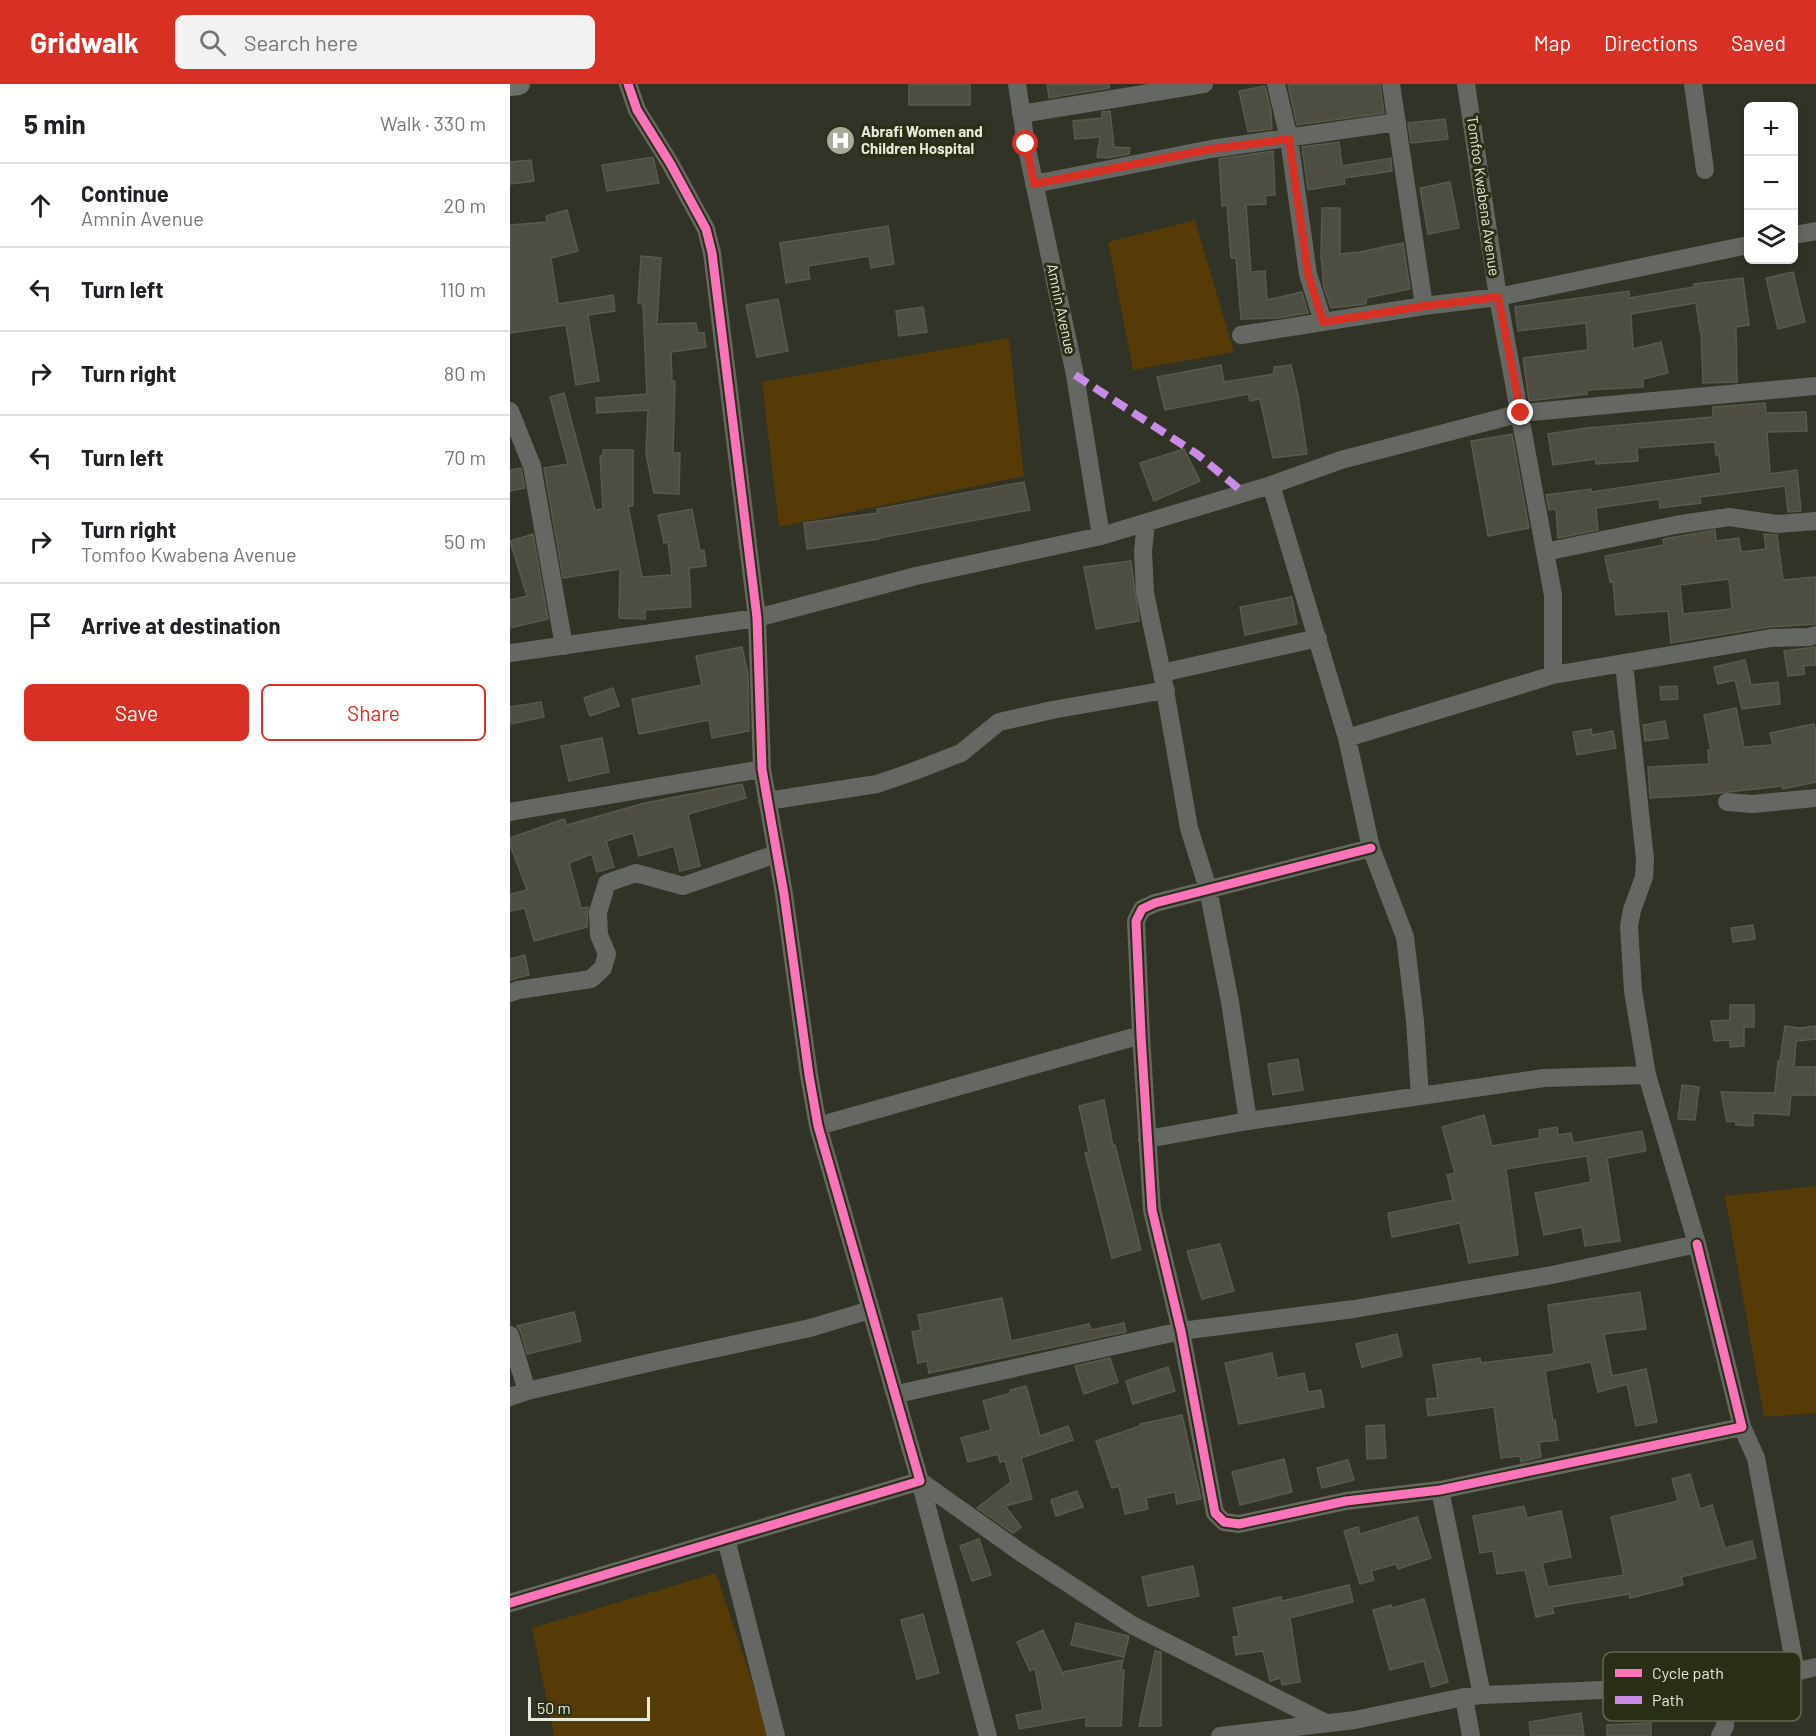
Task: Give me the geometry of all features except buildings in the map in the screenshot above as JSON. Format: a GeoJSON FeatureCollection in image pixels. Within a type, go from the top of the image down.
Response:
{"type":"FeatureCollection","features":[{"type":"Feature","properties":{"kind":"main road"},"geometry":{"type":"LineString","coordinates":[[510,86],[519,84]]}},
{"type":"Feature","properties":{"kind":"street"},"geometry":{"type":"LineString","coordinates":[[628,84],[637,110],[706,229],[712,253],[757,618],[762,769],[784,894],[818,1126],[870,1310],[897,1395],[987,1736]]}},
{"type":"Feature","properties":{"kind":"street","name":"Amnin Avenue"},"geometry":{"type":"LineString","coordinates":[[1017,84],[1034,184],[1075,375],[1101,536]]}},
{"type":"Feature","properties":{"kind":"street"},"geometry":{"type":"LineString","coordinates":[[1021,114],[1204,84]]}},
{"type":"Feature","properties":{"kind":"street"},"geometry":{"type":"LineString","coordinates":[[1276,84],[1289,139],[1308,274],[1323,322]]}},
{"type":"Feature","properties":{"kind":"street"},"geometry":{"type":"LineString","coordinates":[[1391,84],[1424,306]]}},
{"type":"Feature","properties":{"kind":"street","name":"Tomfoo Kwabena Avenue"},"geometry":{"type":"LineString","coordinates":[[1466,84],[1498,297],[1553,595],[1553,675]]}},
{"type":"Feature","properties":{"kind":"street"},"geometry":{"type":"LineString","coordinates":[[1693,84],[1706,170]]}},
{"type":"Feature","properties":{"kind":"street"},"geometry":{"type":"LineString","coordinates":[[1034,184],[1211,149],[1397,122]]}},
{"type":"Feature","properties":{"kind":"street"},"geometry":{"type":"LineString","coordinates":[[1798,234],[1816,231]]}},
{"type":"Feature","properties":{"kind":"street"},"geometry":{"type":"LineString","coordinates":[[1241,335],[1424,306],[1498,297],[1744,246]]}},
{"type":"Feature","properties":{"kind":"street"},"geometry":{"type":"LineString","coordinates":[[510,653],[757,618],[916,576],[1101,536],[1271,485],[1341,460],[1521,413],[1816,386]]}},
{"type":"Feature","properties":{"kind":"street"},"geometry":{"type":"LineString","coordinates":[[510,411],[532,466],[564,646]]}},
{"type":"Feature","properties":{"kind":"street"},"geometry":{"type":"LineString","coordinates":[[1271,485],[1347,738],[1371,848],[1405,937],[1415,1021],[1420,1096]]}},
{"type":"Feature","properties":{"kind":"street"},"geometry":{"type":"LineString","coordinates":[[1545,552],[1676,525],[1728,517],[1777,524],[1816,521]]}},
{"type":"Feature","properties":{"kind":"street"},"geometry":{"type":"LineString","coordinates":[[1146,523],[1143,551],[1145,593],[1164,681],[1189,828],[1208,889],[1230,1002],[1248,1121]]}},
{"type":"Feature","properties":{"kind":"street"},"geometry":{"type":"LineString","coordinates":[[1347,738],[1553,675],[1771,638],[1816,635]]}},
{"type":"Feature","properties":{"kind":"street"},"geometry":{"type":"LineString","coordinates":[[767,801],[877,784],[961,753],[999,722],[1164,681],[1317,638]]}},
{"type":"Feature","properties":{"kind":"street"},"geometry":{"type":"LineString","coordinates":[[1624,664],[1645,859],[1644,877],[1632,910],[1629,926],[1629,953],[1647,1075],[1697,1244],[1742,1428],[1756,1458],[1792,1652]]}},
{"type":"Feature","properties":{"kind":"street"},"geometry":{"type":"LineString","coordinates":[[510,812],[762,769]]}},
{"type":"Feature","properties":{"kind":"street"},"geometry":{"type":"LineString","coordinates":[[1727,802],[1752,804],[1816,798]]}},
{"type":"Feature","properties":{"kind":"street"},"geometry":{"type":"LineString","coordinates":[[1371,848],[1208,889],[1142,909],[1136,921],[1152,1210],[1181,1331],[1215,1513],[1224,1522],[1239,1524],[1346,1501],[1440,1490],[1742,1428]]}},
{"type":"Feature","properties":{"kind":"street"},"geometry":{"type":"LineString","coordinates":[[510,993],[591,979],[603,968],[607,954],[599,935],[598,912],[607,883],[636,873],[683,886],[776,854]]}},
{"type":"Feature","properties":{"kind":"street"},"geometry":{"type":"LineString","coordinates":[[818,1126],[1141,1035]]}},
{"type":"Feature","properties":{"kind":"street"},"geometry":{"type":"LineString","coordinates":[[1147,1139],[1248,1121],[1544,1078],[1647,1075]]}},
{"type":"Feature","properties":{"kind":"street"},"geometry":{"type":"LineString","coordinates":[[897,1395],[1181,1331],[1354,1309],[1552,1275],[1697,1244]]}},
{"type":"Feature","properties":{"kind":"street"},"geometry":{"type":"LineString","coordinates":[[510,1335],[519,1394],[810,1328],[870,1310]]}},
{"type":"Feature","properties":{"kind":"street"},"geometry":{"type":"LineString","coordinates":[[510,1603],[920,1481]]}},
{"type":"Feature","properties":{"kind":"street"},"geometry":{"type":"LineString","coordinates":[[920,1481],[1020,1552],[1132,1625],[1326,1723]]}},
{"type":"Feature","properties":{"kind":"street"},"geometry":{"type":"LineString","coordinates":[[1440,1490],[1473,1696],[1471,1736]]}},
{"type":"Feature","properties":{"kind":"street"},"geometry":{"type":"LineString","coordinates":[[726,1539],[776,1736]]}},
{"type":"Feature","properties":{"kind":"street"},"geometry":{"type":"LineString","coordinates":[[1801,1671],[1816,1667]]}},
{"type":"Feature","properties":{"kind":"street"},"geometry":{"type":"LineString","coordinates":[[1220,1736],[1355,1720],[1473,1696],[1603,1690]]}},
{"type":"Feature","properties":{"kind":"street"},"geometry":{"type":"LineString","coordinates":[[1720,1736],[1725,1721]]}},
{"type":"Feature","properties":{"kind":"shaded area"},"geometry":{"type":"Polygon","coordinates":[[[1195,220],[1234,352],[1133,370],[1108,242],[1195,220]]]}},
{"type":"Feature","properties":{"kind":"shaded area"},"geometry":{"type":"Polygon","coordinates":[[[1009,338],[1024,476],[779,527],[762,382],[1009,338]]]}},
{"type":"Feature","properties":{"kind":"shaded area"},"geometry":{"type":"Polygon","coordinates":[[[1816,1186],[1816,1413],[1764,1417],[1725,1196],[1816,1186]]]}},
{"type":"Feature","properties":{"kind":"shaded area"},"geometry":{"type":"Polygon","coordinates":[[[716,1573],[770,1736],[554,1736],[532,1628],[716,1573]]]}},
{"type":"Feature","properties":{"kind":"marked path"},"geometry":{"type":"LineString","coordinates":[[1075,375],[1197,454],[1244,493]]}},
{"type":"Feature","properties":{"kind":"cycle path"},"geometry":{"type":"LineString","coordinates":[[510,1603],[920,1481],[818,1126],[809,1075],[784,894],[762,769],[757,618],[712,253],[706,229],[670,163],[637,110],[628,84]]}},
{"type":"Feature","properties":{"kind":"cycle path"},"geometry":{"type":"LineString","coordinates":[[1371,848],[1155,903],[1142,909],[1136,921],[1152,1210],[1181,1331],[1215,1513],[1224,1522],[1239,1524],[1346,1501],[1440,1490],[1742,1427],[1697,1244]]}},
{"type":"Feature","properties":{"kind":"place","name":"Abrafi Women and Children Hospital"},"geometry":{"type":"Point","coordinates":[840,141]}},
{"type":"Feature","properties":{"kind":"route"},"geometry":{"type":"LineString","coordinates":[[1026,144],[1034,184],[1211,149],[1289,139],[1308,274],[1323,322],[1498,297],[1521,413]]}}]}
